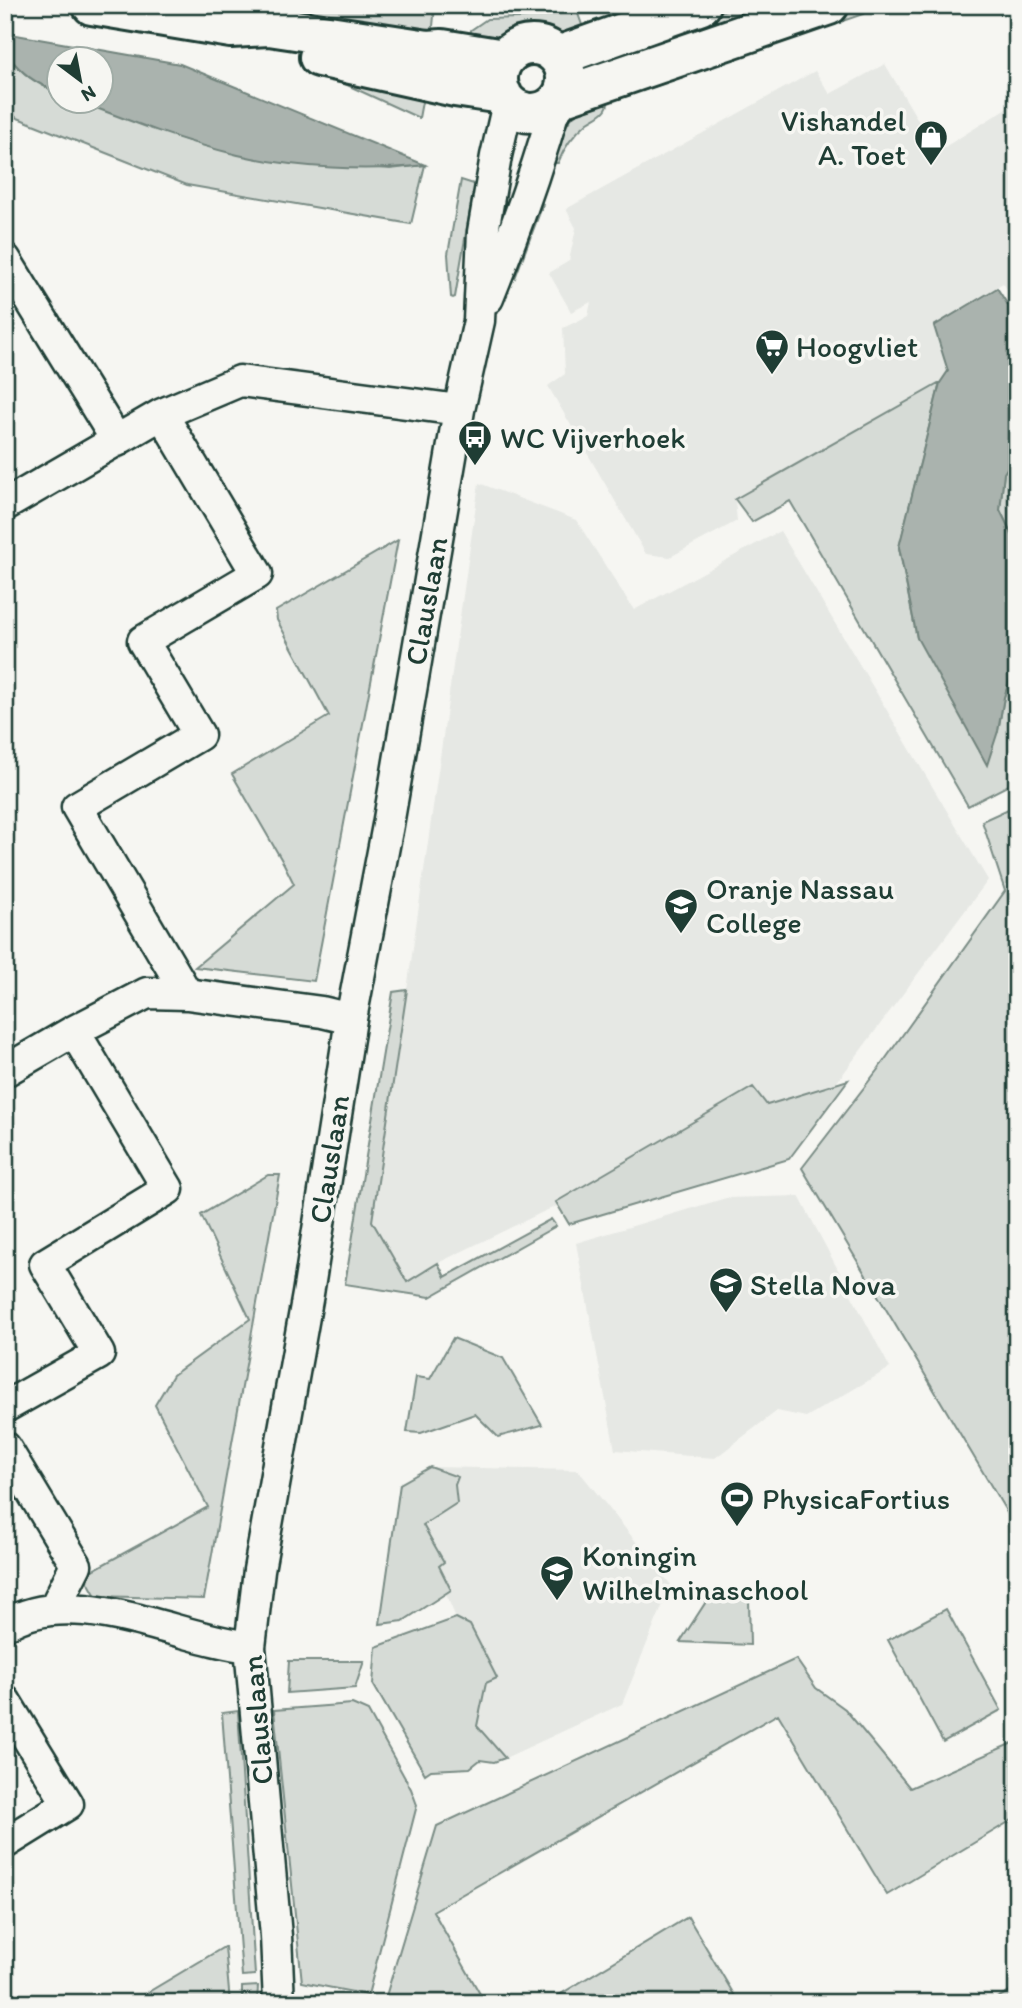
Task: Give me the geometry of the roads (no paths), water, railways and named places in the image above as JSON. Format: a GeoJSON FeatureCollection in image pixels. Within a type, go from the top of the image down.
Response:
{"type":"FeatureCollection","features":[{"type":"Feature","properties":{"kind":"street"},"geometry":{"type":"LineString","coordinates":[[92,5],[231,28],[266,45],[421,80],[505,85]]}},
{"type":"Feature","properties":{"kind":"street"},"geometry":{"type":"LineString","coordinates":[[558,56],[701,5]]}},
{"type":"Feature","properties":{"kind":"street"},"geometry":{"type":"LineString","coordinates":[[559,100],[565,87],[566,76],[558,56],[536,45],[513,51],[505,85],[519,110],[532,113],[545,110],[559,100],[829,5]]}},
{"type":"Feature","properties":{"kind":"street","name":"Clauslaan"},"geometry":{"type":"LineString","coordinates":[[279,2003],[276,1936],[250,1647],[259,1570],[308,1294],[351,1018],[388,825],[459,410],[478,321],[484,232],[505,85]]}},
{"type":"Feature","properties":{"kind":"street","name":"Clauslaan"},"geometry":{"type":"LineString","coordinates":[[478,321],[515,232],[559,100]]}},
{"type":"Feature","properties":{"kind":"street"},"geometry":{"type":"LineString","coordinates":[[5,259],[117,441]]}},
{"type":"Feature","properties":{"kind":"street"},"geometry":{"type":"LineString","coordinates":[[5,505],[162,414],[240,381],[459,410]]}},
{"type":"Feature","properties":{"kind":"street"},"geometry":{"type":"LineString","coordinates":[[162,414],[257,574],[144,641],[199,735],[77,807],[187,994]]}},
{"type":"Feature","properties":{"kind":"street"},"geometry":{"type":"LineString","coordinates":[[5,1071],[148,993],[187,994],[351,1018]]}},
{"type":"Feature","properties":{"kind":"street"},"geometry":{"type":"LineString","coordinates":[[5,1407],[99,1354],[45,1264],[169,1189],[74,1031]]}},
{"type":"Feature","properties":{"kind":"street"},"geometry":{"type":"LineString","coordinates":[[5,1447],[76,1565],[54,1609]]}},
{"type":"Feature","properties":{"kind":"street"},"geometry":{"type":"LineString","coordinates":[[5,1625],[54,1609],[79,1609],[117,1615],[225,1644],[250,1647]]}},
{"type":"Feature","properties":{"kind":"street"},"geometry":{"type":"LineString","coordinates":[[5,1700],[68,1804],[5,1843]]}},
{"type":"Feature","properties":{"kind":"place","name":"Vishandel A. Toet"},"geometry":{"type":"Point","coordinates":[931,167]}},
{"type":"Feature","properties":{"kind":"place","name":"Hoogvliet"},"geometry":{"type":"Point","coordinates":[772,376]}},
{"type":"Feature","properties":{"kind":"place","name":"WC Vijverhoek"},"geometry":{"type":"Point","coordinates":[475,467]}},
{"type":"Feature","properties":{"kind":"place","name":"Oranje Nassau College"},"geometry":{"type":"Point","coordinates":[681,935]}},
{"type":"Feature","properties":{"kind":"place","name":"Stella Nova"},"geometry":{"type":"Point","coordinates":[726,1314]}},
{"type":"Feature","properties":{"kind":"place","name":"PhysicaFortius"},"geometry":{"type":"Point","coordinates":[737,1528]}},
{"type":"Feature","properties":{"kind":"place","name":"Koningin Wilhelminaschool"},"geometry":{"type":"Point","coordinates":[557,1602]}}]}
